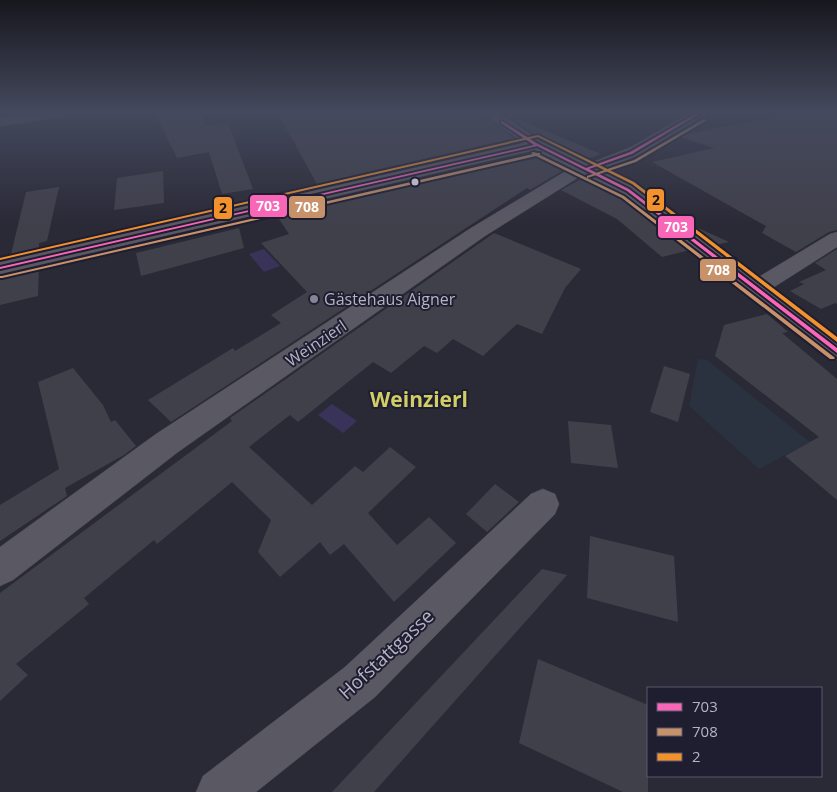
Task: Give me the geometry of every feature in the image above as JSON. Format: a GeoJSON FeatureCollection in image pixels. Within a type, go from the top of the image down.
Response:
{"type":"FeatureCollection","features":[{"type":"Feature","properties":{"kind":"street"},"geometry":{"type":"LineString","coordinates":[[0,268],[515,150]]}},
{"type":"Feature","properties":{"kind":"street"},"geometry":{"type":"LineString","coordinates":[[547,150],[628,190],[837,351]]}},
{"type":"Feature","properties":{"kind":"street","name":"Weinzierl"},"geometry":{"type":"LineString","coordinates":[[0,568],[167,443],[478,232],[573,173],[600,166],[636,150]]}},
{"type":"Feature","properties":{"kind":"street"},"geometry":{"type":"LineString","coordinates":[[757,288],[837,238]]}},
{"type":"Feature","properties":{"kind":"street","name":"Hofstattgasse"},"geometry":{"type":"LineString","coordinates":[[219,792],[360,682],[543,504]]}},
{"type":"Feature","properties":{"kind":"shaded area"},"geometry":{"type":"Polygon","coordinates":[[[264,249],[280,266],[264,272],[249,254],[264,249]]]}},
{"type":"Feature","properties":{"kind":"shaded area"},"geometry":{"type":"Polygon","coordinates":[[[698,359],[707,360],[810,442],[759,469],[689,406],[698,359]]]}},
{"type":"Feature","properties":{"kind":"shaded area"},"geometry":{"type":"Polygon","coordinates":[[[332,404],[357,421],[343,433],[318,415],[332,404]]]}},
{"type":"Feature","properties":{"kind":"building"},"geometry":{"type":"Polygon","coordinates":[[[173,150],[238,150],[253,189],[222,194],[209,152],[177,158],[173,150]]]}},
{"type":"Feature","properties":{"kind":"building"},"geometry":{"type":"Polygon","coordinates":[[[298,150],[485,150],[319,188],[298,150]]]}},
{"type":"Feature","properties":{"kind":"building"},"geometry":{"type":"Polygon","coordinates":[[[564,150],[591,150],[601,154],[585,160],[564,150]]]}},
{"type":"Feature","properties":{"kind":"building"},"geometry":{"type":"Polygon","coordinates":[[[705,150],[837,150],[837,230],[829,232],[796,252],[762,233],[766,226],[652,162],[705,150]]]}},
{"type":"Feature","properties":{"kind":"building"},"geometry":{"type":"Polygon","coordinates":[[[535,152],[567,168],[530,190],[527,188],[171,422],[148,400],[233,348],[235,351],[281,323],[271,315],[307,292],[261,243],[289,234],[279,219],[315,210],[314,205],[326,200],[535,152]]]}},
{"type":"Feature","properties":{"kind":"building"},"geometry":{"type":"Polygon","coordinates":[[[163,171],[164,203],[114,210],[117,178],[163,171]]]}},
{"type":"Feature","properties":{"kind":"building"},"geometry":{"type":"Polygon","coordinates":[[[585,177],[621,196],[690,250],[662,257],[617,219],[561,190],[585,177]]]}},
{"type":"Feature","properties":{"kind":"building"},"geometry":{"type":"Polygon","coordinates":[[[59,187],[47,241],[39,243],[39,251],[10,258],[26,192],[59,187]]]}},
{"type":"Feature","properties":{"kind":"building"},"geometry":{"type":"Polygon","coordinates":[[[685,222],[729,242],[716,245],[685,222]]]}},
{"type":"Feature","properties":{"kind":"building"},"geometry":{"type":"Polygon","coordinates":[[[239,228],[244,248],[141,276],[136,253],[239,228]]]}},
{"type":"Feature","properties":{"kind":"building"},"geometry":{"type":"Polygon","coordinates":[[[494,233],[581,269],[565,288],[542,334],[517,324],[483,356],[453,339],[437,353],[424,346],[391,373],[373,362],[298,422],[290,415],[249,447],[312,505],[355,466],[363,472],[390,447],[416,467],[368,513],[397,545],[429,517],[456,543],[394,602],[344,544],[330,555],[320,542],[280,577],[258,552],[271,520],[232,482],[157,544],[154,540],[84,598],[89,604],[16,664],[28,675],[0,701],[0,593],[232,421],[230,418],[494,233]]]}},
{"type":"Feature","properties":{"kind":"building"},"geometry":{"type":"Polygon","coordinates":[[[837,249],[837,304],[835,303],[821,309],[790,291],[804,284],[799,282],[826,270],[815,263],[837,249]]]}},
{"type":"Feature","properties":{"kind":"building"},"geometry":{"type":"Polygon","coordinates":[[[39,267],[38,296],[0,305],[0,280],[4,279],[5,275],[39,267]]]}},
{"type":"Feature","properties":{"kind":"building"},"geometry":{"type":"Polygon","coordinates":[[[767,314],[788,332],[782,333],[837,379],[837,500],[785,456],[819,437],[715,356],[724,325],[767,314]]]}},
{"type":"Feature","properties":{"kind":"building"},"geometry":{"type":"Polygon","coordinates":[[[664,366],[690,374],[678,422],[650,412],[664,366]]]}},
{"type":"Feature","properties":{"kind":"building"},"geometry":{"type":"Polygon","coordinates":[[[73,368],[103,405],[111,422],[115,420],[136,446],[124,455],[65,488],[67,496],[0,541],[0,505],[59,469],[38,382],[73,368]]]}},
{"type":"Feature","properties":{"kind":"building"},"geometry":{"type":"Polygon","coordinates":[[[568,421],[611,425],[618,468],[571,463],[568,421]]]}},
{"type":"Feature","properties":{"kind":"building"},"geometry":{"type":"Polygon","coordinates":[[[495,484],[519,502],[487,532],[466,514],[495,484]]]}},
{"type":"Feature","properties":{"kind":"building"},"geometry":{"type":"Polygon","coordinates":[[[590,536],[674,556],[678,622],[587,598],[590,536]]]}},
{"type":"Feature","properties":{"kind":"building"},"geometry":{"type":"Polygon","coordinates":[[[542,569],[567,575],[374,792],[332,792],[542,569]]]}},
{"type":"Feature","properties":{"kind":"building"},"geometry":{"type":"Polygon","coordinates":[[[538,659],[647,705],[648,792],[623,792],[519,743],[538,659]]]}},
{"type":"Feature","properties":{"kind":"transit line","name":"2"},"geometry":{"type":"LineString","coordinates":[[0,259],[477,150]]}},
{"type":"Feature","properties":{"kind":"transit line","name":"703"},"geometry":{"type":"LineString","coordinates":[[0,268],[515,150]]}},
{"type":"Feature","properties":{"kind":"transit line","name":"703"},"geometry":{"type":"LineString","coordinates":[[547,150],[628,190],[837,351]]}},
{"type":"Feature","properties":{"kind":"transit line","name":"2"},"geometry":{"type":"LineString","coordinates":[[566,150],[633,183],[837,340]]}},
{"type":"Feature","properties":{"kind":"transit line","name":"703"},"geometry":{"type":"LineString","coordinates":[[586,169],[636,150]]}},
{"type":"Feature","properties":{"kind":"transit line","name":"708"},"geometry":{"type":"LineString","coordinates":[[588,177],[635,161],[654,150]]}},
{"type":"Feature","properties":{"kind":"transit line","name":"708"},"geometry":{"type":"LineString","coordinates":[[533,153],[623,197],[832,358]]}},
{"type":"Feature","properties":{"kind":"transit line","name":"708"},"geometry":{"type":"LineString","coordinates":[[2,277],[539,154]]}},
{"type":"Feature","properties":{"kind":"place","name":"Gästehaus Aigner"},"geometry":{"type":"Point","coordinates":[314,299]}},
{"type":"Feature","properties":{"kind":"district","name":"Weinzierl"},"geometry":{"type":"Point","coordinates":[419,399]}}]}
